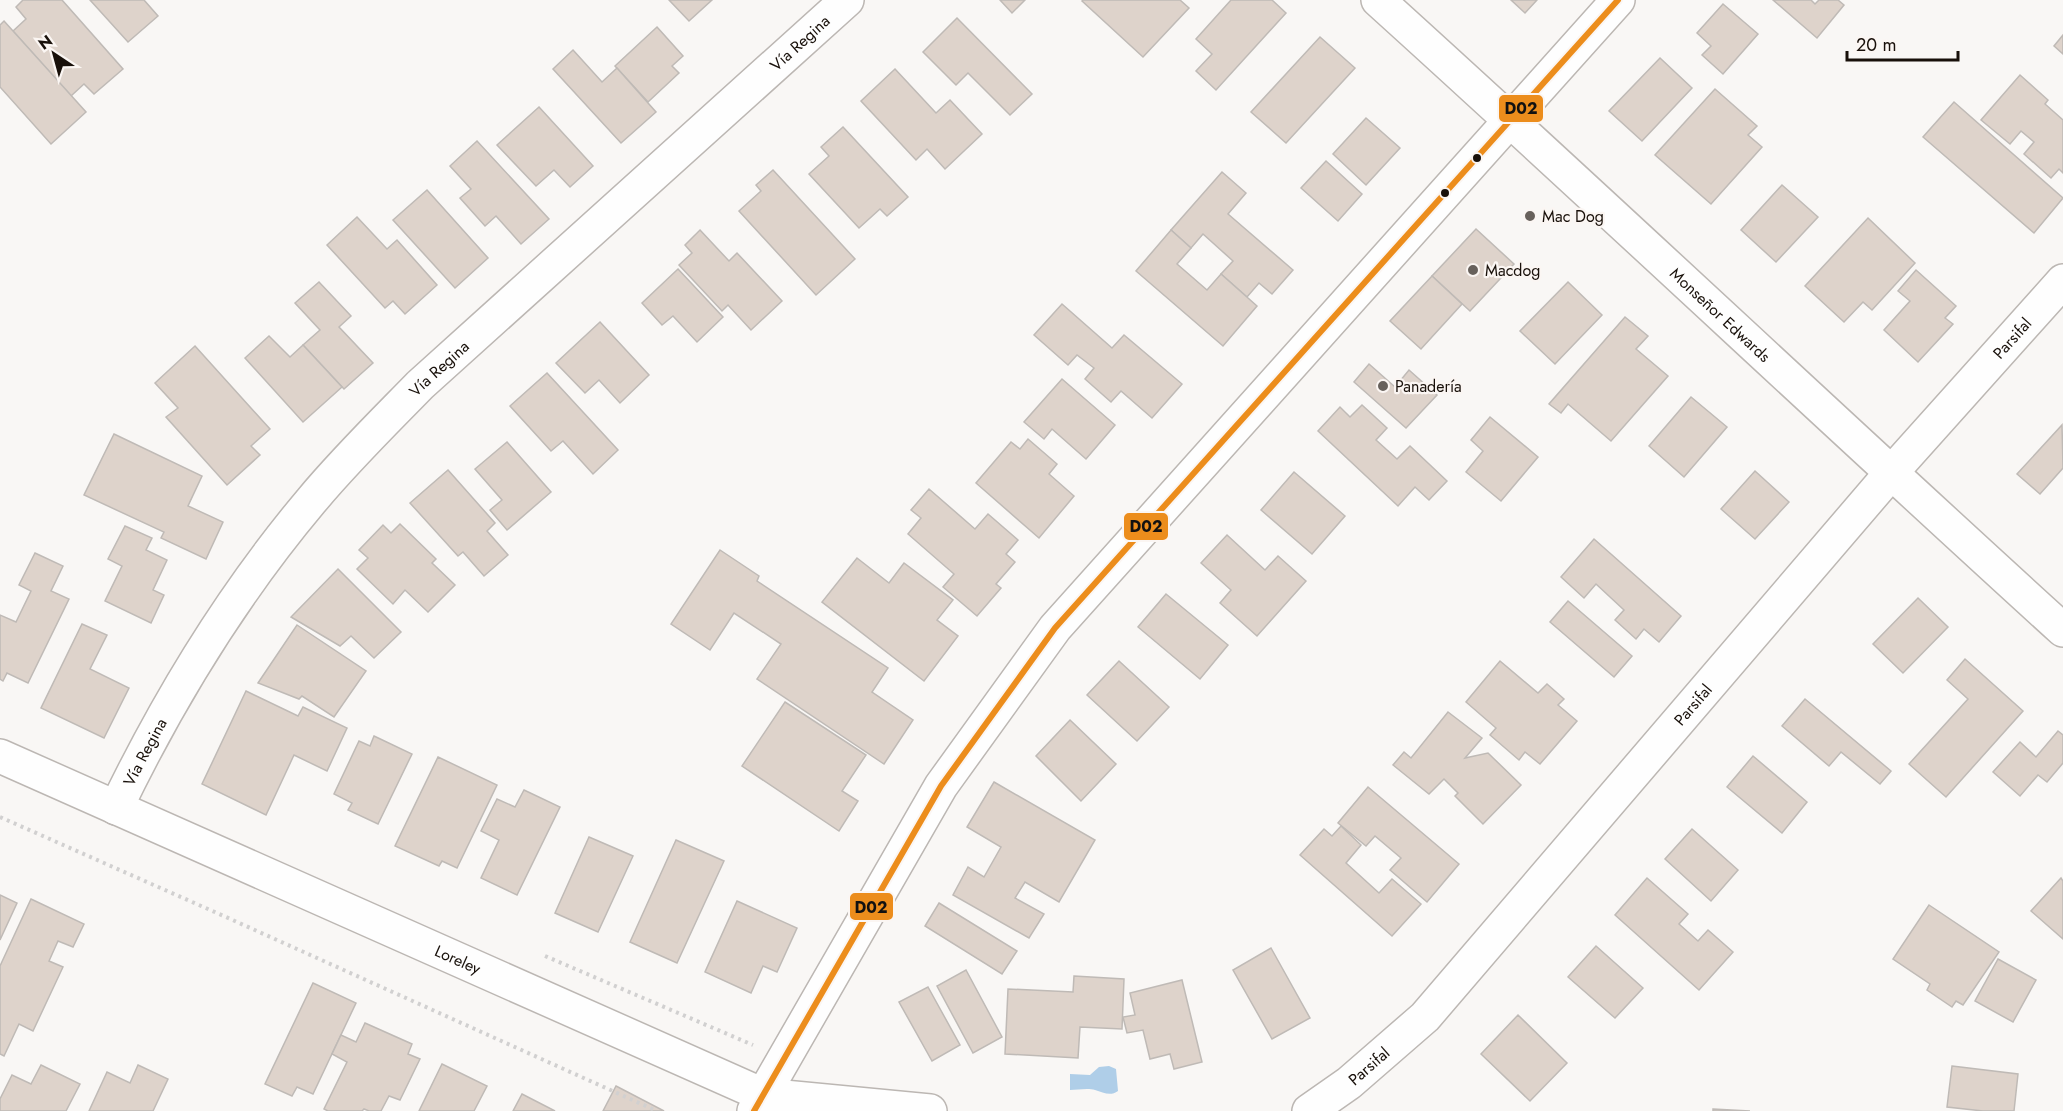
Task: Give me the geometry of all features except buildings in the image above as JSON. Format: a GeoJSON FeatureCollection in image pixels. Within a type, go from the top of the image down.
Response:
{"type":"FeatureCollection","features":[{"type":"Feature","properties":{"kind":"street","name":"Vía Regina"},"geometry":{"type":"LineString","coordinates":[[116,808],[183,681],[220,621],[311,500],[364,441],[420,385],[847,0]]}},
{"type":"Feature","properties":{"kind":"street","name":"Monseñor Edwards"},"geometry":{"type":"LineString","coordinates":[[1378,0],[2063,630]]}},
{"type":"Feature","properties":{"kind":"street"},"geometry":{"type":"LineString","coordinates":[[759,1103],[941,786],[1055,628],[1618,0]]}},
{"type":"Feature","properties":{"kind":"street","name":"Parsifal"},"geometry":{"type":"LineString","coordinates":[[1309,1111],[1349,1083],[1425,1017],[1891,473],[2063,281]]}},
{"type":"Feature","properties":{"kind":"street","name":"Loreley"},"geometry":{"type":"LineString","coordinates":[[0,756],[759,1103],[930,1111]]}},
{"type":"Feature","properties":{"kind":"path"},"geometry":{"type":"LineString","coordinates":[[0,817],[657,1111]]}},
{"type":"Feature","properties":{"kind":"water"},"geometry":{"type":"Polygon","coordinates":[[[1109,1066],[1116,1069],[1118,1091],[1115,1093],[1109,1094],[1092,1089],[1070,1090],[1070,1074],[1090,1075],[1099,1067],[1109,1066]]]}},
{"type":"Feature","properties":{"kind":"transit line","name":"D02"},"geometry":{"type":"LineString","coordinates":[[754,1111],[941,786],[1055,628],[1618,0]]}},
{"type":"Feature","properties":{"kind":"place","name":"Mac Dog"},"geometry":{"type":"Point","coordinates":[1530,216]}},
{"type":"Feature","properties":{"kind":"place","name":"Macdog"},"geometry":{"type":"Point","coordinates":[1473,270]}},
{"type":"Feature","properties":{"kind":"place","name":"Panadería"},"geometry":{"type":"Point","coordinates":[1383,386]}}]}
